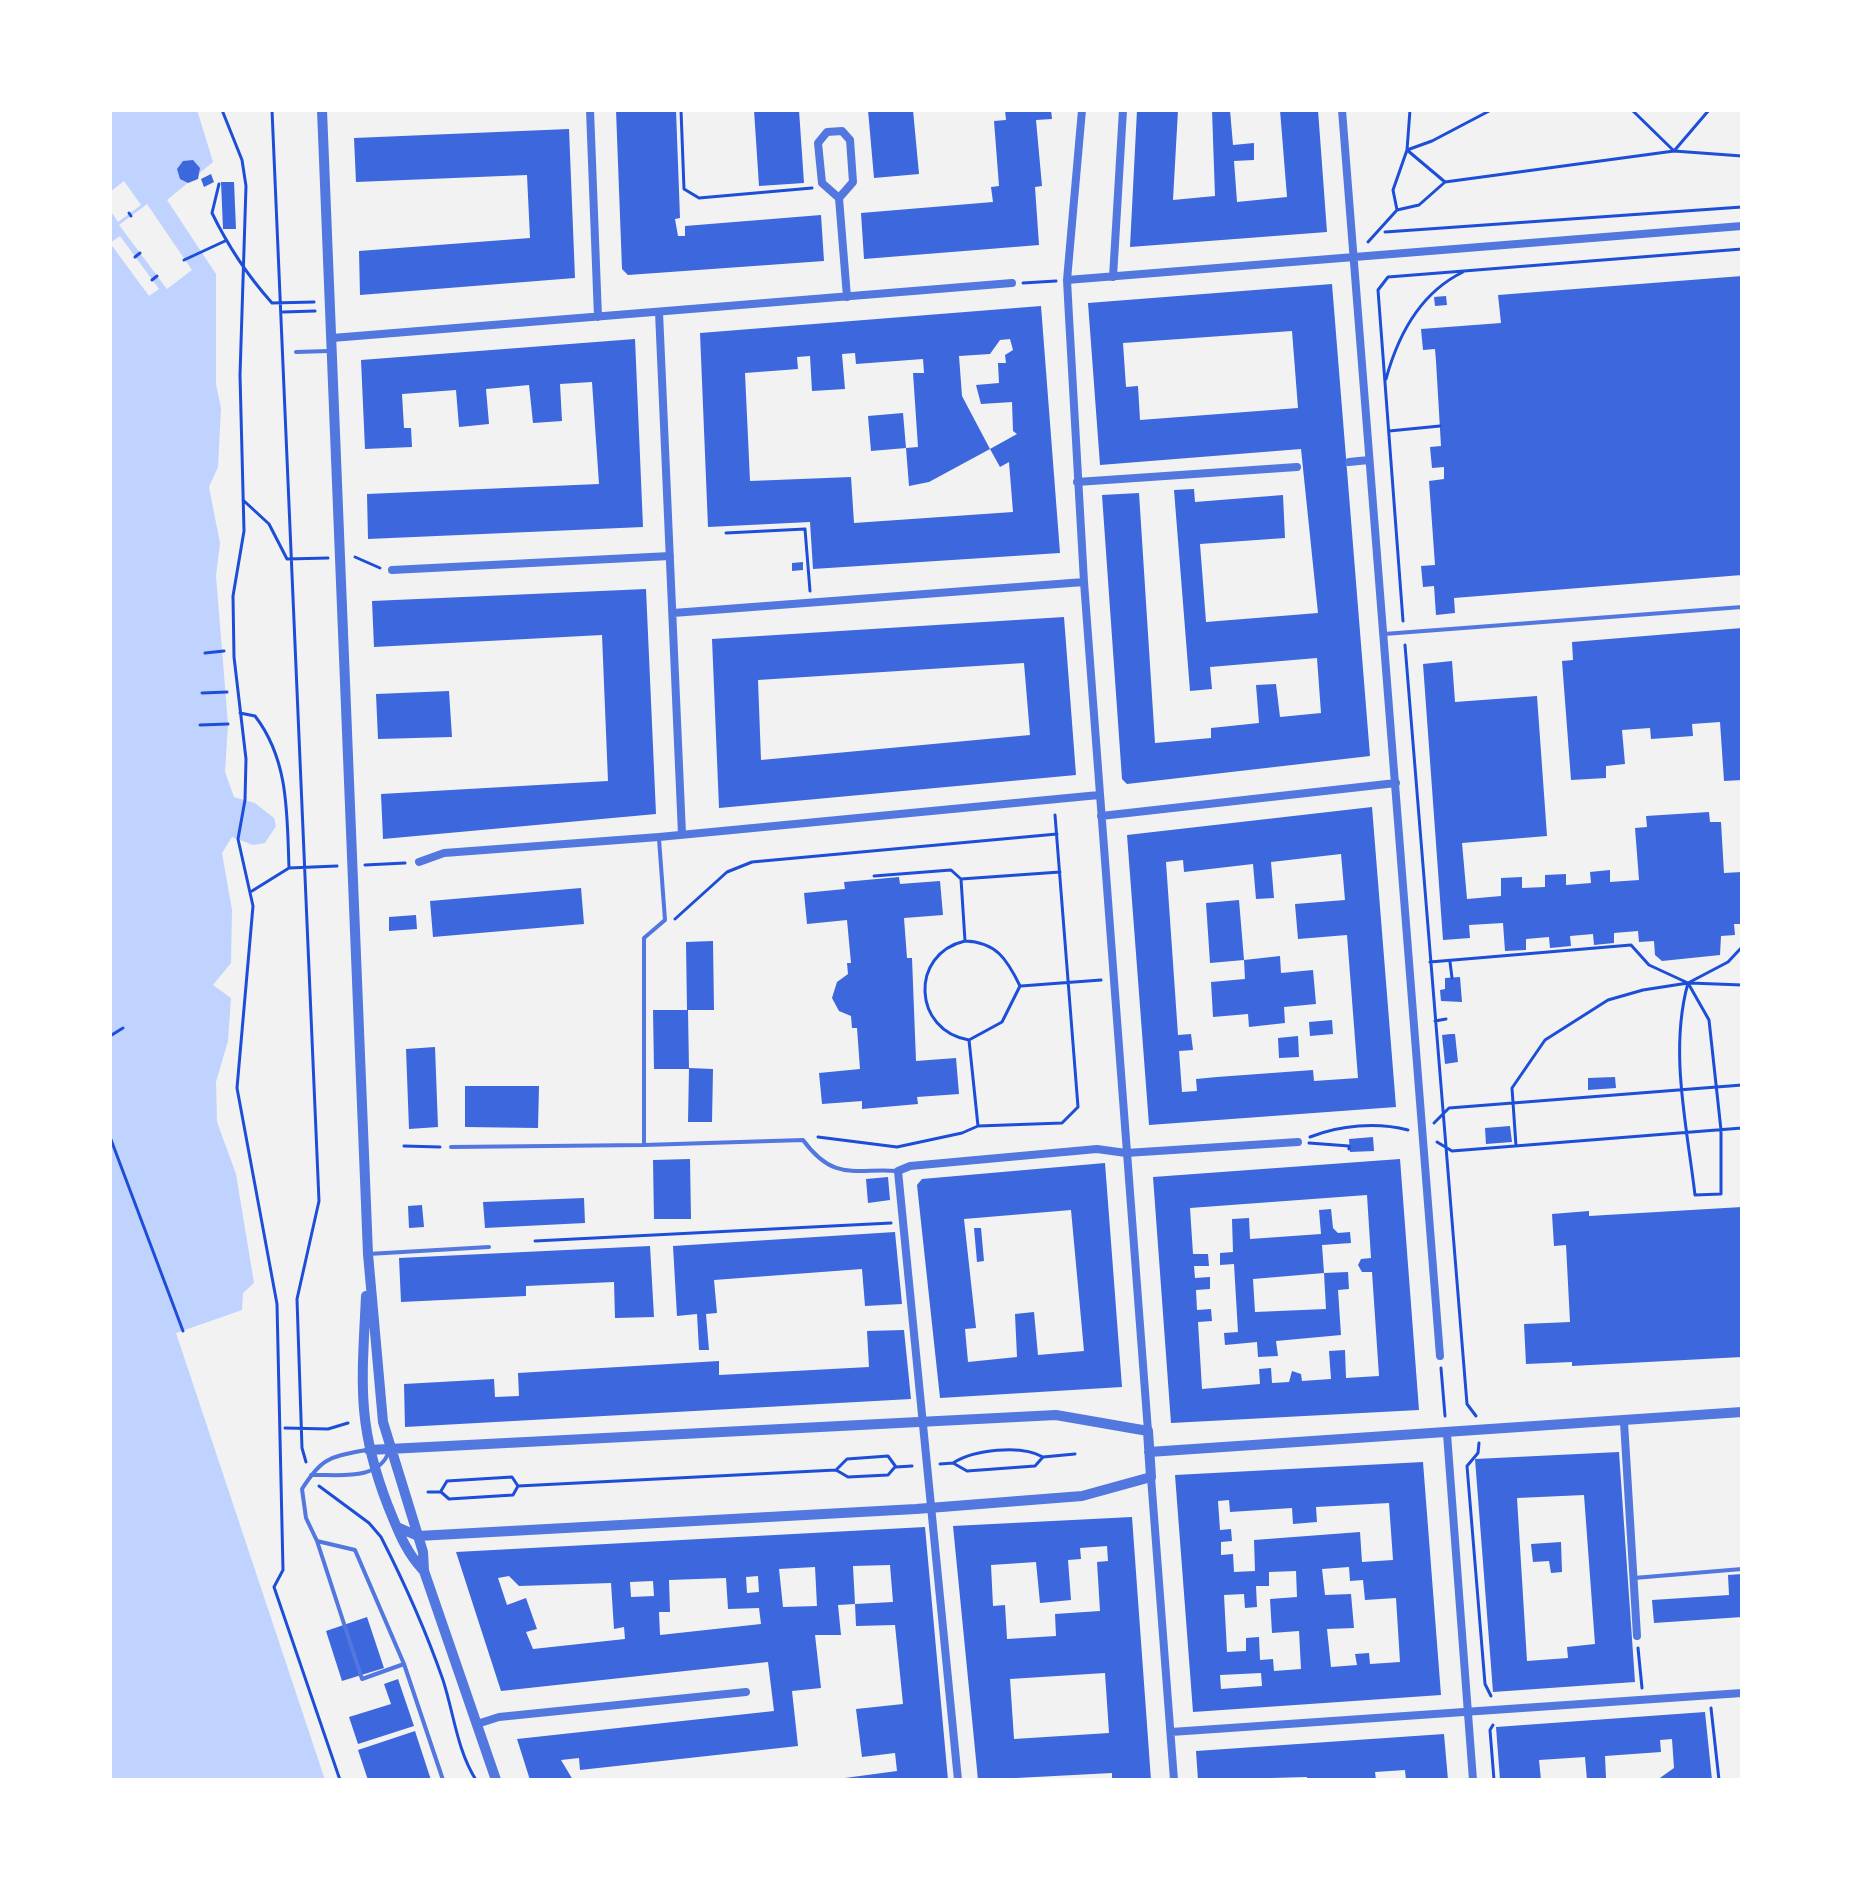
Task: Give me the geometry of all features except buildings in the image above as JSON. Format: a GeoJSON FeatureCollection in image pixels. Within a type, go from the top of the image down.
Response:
{"type":"FeatureCollection","features":[{"type":"Feature","properties":{"kind":"street"},"geometry":{"type":"LineString","coordinates":[[322,110],[368,1254],[382,1409],[390,1447],[418,1536],[424,1571],[496,1780]]}},
{"type":"Feature","properties":{"kind":"street"},"geometry":{"type":"LineString","coordinates":[[590,110],[598,317]]}},
{"type":"Feature","properties":{"kind":"street"},"geometry":{"type":"LineString","coordinates":[[1082,110],[1067,280],[1077,482],[1174,1780]]}},
{"type":"Feature","properties":{"kind":"street"},"geometry":{"type":"LineString","coordinates":[[1113,277],[1123,110]]}},
{"type":"Feature","properties":{"kind":"street"},"geometry":{"type":"LineString","coordinates":[[1342,110],[1440,1356]]}},
{"type":"Feature","properties":{"kind":"street"},"geometry":{"type":"LineString","coordinates":[[839,198],[853,182],[850,140],[842,131],[827,132],[818,143],[822,183],[839,198],[847,297]]}},
{"type":"Feature","properties":{"kind":"street"},"geometry":{"type":"LineString","coordinates":[[1067,280],[1742,226]]}},
{"type":"Feature","properties":{"kind":"street"},"geometry":{"type":"LineString","coordinates":[[332,338],[1012,283]]}},
{"type":"Feature","properties":{"kind":"street"},"geometry":{"type":"LineString","coordinates":[[659,312],[682,834]]}},
{"type":"Feature","properties":{"kind":"street"},"geometry":{"type":"LineString","coordinates":[[1349,462],[1369,460]]}},
{"type":"Feature","properties":{"kind":"street"},"geometry":{"type":"LineString","coordinates":[[1077,482],[1297,467]]}},
{"type":"Feature","properties":{"kind":"street"},"geometry":{"type":"LineString","coordinates":[[392,570],[670,556]]}},
{"type":"Feature","properties":{"kind":"street"},"geometry":{"type":"LineString","coordinates":[[673,613],[1084,582]]}},
{"type":"Feature","properties":{"kind":"street"},"geometry":{"type":"LineString","coordinates":[[1101,816],[1396,783]]}},
{"type":"Feature","properties":{"kind":"street"},"geometry":{"type":"LineString","coordinates":[[419,862],[444,853],[659,837],[1099,795]]}},
{"type":"Feature","properties":{"kind":"street"},"geometry":{"type":"LineString","coordinates":[[958,1780],[898,1171],[910,1166],[1097,1149],[1126,1153],[1298,1142]]}},
{"type":"Feature","properties":{"kind":"street"},"geometry":{"type":"LineString","coordinates":[[368,1254],[362,1411],[375,1471],[410,1555],[424,1571]]}},
{"type":"Feature","properties":{"kind":"street"},"geometry":{"type":"LineString","coordinates":[[1149,1452],[1742,1412]]}},
{"type":"Feature","properties":{"kind":"street"},"geometry":{"type":"LineString","coordinates":[[369,1450],[924,1419],[1056,1415],[1148,1431]]}},
{"type":"Feature","properties":{"kind":"street"},"geometry":{"type":"LineString","coordinates":[[1624,1422],[1637,1636]]}},
{"type":"Feature","properties":{"kind":"street"},"geometry":{"type":"LineString","coordinates":[[1447,1434],[1473,1780]]}},
{"type":"Feature","properties":{"kind":"street"},"geometry":{"type":"LineString","coordinates":[[397,1527],[418,1536],[933,1508],[1082,1496],[1151,1477]]}},
{"type":"Feature","properties":{"kind":"street"},"geometry":{"type":"LineString","coordinates":[[477,1724],[499,1717],[746,1692]]}},
{"type":"Feature","properties":{"kind":"street"},"geometry":{"type":"LineString","coordinates":[[1171,1732],[1742,1693]]}},
{"type":"Feature","properties":{"kind":"lane"},"geometry":{"type":"LineString","coordinates":[[296,352],[332,351]]}},
{"type":"Feature","properties":{"kind":"lane"},"geometry":{"type":"LineString","coordinates":[[1384,634],[1742,607]]}},
{"type":"Feature","properties":{"kind":"lane"},"geometry":{"type":"LineString","coordinates":[[644,1145],[644,938],[665,920],[659,837]]}},
{"type":"Feature","properties":{"kind":"lane"},"geometry":{"type":"LineString","coordinates":[[451,1147],[803,1140],[816,1158],[837,1170],[857,1174],[898,1171]]}},
{"type":"Feature","properties":{"kind":"lane"},"geometry":{"type":"LineString","coordinates":[[368,1254],[489,1247]]}},
{"type":"Feature","properties":{"kind":"lane"},"geometry":{"type":"LineString","coordinates":[[311,1475],[375,1471],[385,1463],[390,1447]]}},
{"type":"Feature","properties":{"kind":"lane"},"geometry":{"type":"LineString","coordinates":[[369,1450],[332,1456],[319,1463],[302,1489],[306,1518],[317,1541],[362,1679],[404,1664]]}},
{"type":"Feature","properties":{"kind":"lane"},"geometry":{"type":"LineString","coordinates":[[317,1541],[355,1550],[404,1664],[443,1780]]}},
{"type":"Feature","properties":{"kind":"lane"},"geometry":{"type":"LineString","coordinates":[[1634,1578],[1742,1569]]}},
{"type":"Feature","properties":{"kind":"path"},"geometry":{"type":"LineString","coordinates":[[222,110],[242,160],[246,186],[240,375],[244,531],[233,596],[246,759],[245,800],[238,839],[252,891],[237,1088],[277,1304],[283,1570],[274,1587],[340,1780]]}},
{"type":"Feature","properties":{"kind":"path"},"geometry":{"type":"LineString","coordinates":[[272,110],[319,1201],[297,1299],[302,1448],[311,1475],[322,1490],[369,1523],[381,1537],[429,1639],[457,1722],[457,1740],[476,1780]]}},
{"type":"Feature","properties":{"kind":"path"},"geometry":{"type":"LineString","coordinates":[[681,110],[684,189],[699,198],[807,191],[822,183]]}},
{"type":"Feature","properties":{"kind":"path"},"geometry":{"type":"LineString","coordinates":[[1397,210],[1393,190],[1407,150],[1410,110]]}},
{"type":"Feature","properties":{"kind":"path"},"geometry":{"type":"LineString","coordinates":[[1407,150],[1432,141],[1491,110]]}},
{"type":"Feature","properties":{"kind":"path"},"geometry":{"type":"LineString","coordinates":[[1632,110],[1674,151]]}},
{"type":"Feature","properties":{"kind":"path"},"geometry":{"type":"LineString","coordinates":[[1674,151],[1709,110]]}},
{"type":"Feature","properties":{"kind":"path"},"geometry":{"type":"LineString","coordinates":[[1407,150],[1445,182]]}},
{"type":"Feature","properties":{"kind":"path"},"geometry":{"type":"LineString","coordinates":[[1742,156],[1674,151],[1445,182],[1419,205],[1397,210],[1383,230],[1742,207]]}},
{"type":"Feature","properties":{"kind":"path"},"geometry":{"type":"LineString","coordinates":[[219,184],[212,213],[226,241],[272,303],[280,303]]}},
{"type":"Feature","properties":{"kind":"path"},"geometry":{"type":"LineString","coordinates":[[184,260],[226,241]]}},
{"type":"Feature","properties":{"kind":"path"},"geometry":{"type":"LineString","coordinates":[[1494,1780],[1490,1730],[1496,1722],[1493,1697],[1485,1684],[1467,1466],[1478,1453],[1478,1418],[1467,1404],[1378,290],[1388,277],[1742,249]]}},
{"type":"Feature","properties":{"kind":"path"},"geometry":{"type":"LineString","coordinates":[[135,257],[140,253]]}},
{"type":"Feature","properties":{"kind":"path"},"geometry":{"type":"LineString","coordinates":[[1385,383],[1393,351],[1417,311],[1440,286],[1466,271]]}},
{"type":"Feature","properties":{"kind":"path"},"geometry":{"type":"LineString","coordinates":[[152,280],[157,276]]}},
{"type":"Feature","properties":{"kind":"path"},"geometry":{"type":"LineString","coordinates":[[1012,283],[1067,280]]}},
{"type":"Feature","properties":{"kind":"path"},"geometry":{"type":"LineString","coordinates":[[281,312],[331,310]]}},
{"type":"Feature","properties":{"kind":"path"},"geometry":{"type":"LineString","coordinates":[[1389,431],[1440,426]]}},
{"type":"Feature","properties":{"kind":"path"},"geometry":{"type":"LineString","coordinates":[[243,500],[274,530],[282,554],[292,559]]}},
{"type":"Feature","properties":{"kind":"path"},"geometry":{"type":"LineString","coordinates":[[726,533],[805,529],[811,603]]}},
{"type":"Feature","properties":{"kind":"path"},"geometry":{"type":"LineString","coordinates":[[205,653],[224,651]]}},
{"type":"Feature","properties":{"kind":"path"},"geometry":{"type":"LineString","coordinates":[[202,693],[227,692]]}},
{"type":"Feature","properties":{"kind":"path"},"geometry":{"type":"LineString","coordinates":[[240,713],[255,716],[267,731],[283,769],[289,868]]}},
{"type":"Feature","properties":{"kind":"path"},"geometry":{"type":"LineString","coordinates":[[200,725],[228,724]]}},
{"type":"Feature","properties":{"kind":"path"},"geometry":{"type":"LineString","coordinates":[[803,1140],[810,1136],[897,1147],[962,1133],[978,1126],[1062,1123],[1078,1107],[1054,799]]}},
{"type":"Feature","properties":{"kind":"path"},"geometry":{"type":"LineString","coordinates":[[665,920],[679,919],[709,886],[727,872],[752,862],[1057,834]]}},
{"type":"Feature","properties":{"kind":"path"},"geometry":{"type":"LineString","coordinates":[[252,891],[289,868],[303,867]]}},
{"type":"Feature","properties":{"kind":"path"},"geometry":{"type":"LineString","coordinates":[[874,876],[951,870],[961,879],[965,941]]}},
{"type":"Feature","properties":{"kind":"path"},"geometry":{"type":"LineString","coordinates":[[961,879],[1060,872]]}},
{"type":"Feature","properties":{"kind":"path"},"geometry":{"type":"LineString","coordinates":[[969,1040],[940,1028],[930,1015],[926,984],[934,958],[943,949],[965,941],[982,942],[999,951],[1020,986]]}},
{"type":"Feature","properties":{"kind":"path"},"geometry":{"type":"LineString","coordinates":[[1430,962],[1631,945],[1649,965],[1688,983],[1709,1020],[1721,1130],[1721,1194],[1695,1195],[1682,1089],[1679,1017],[1688,983],[1728,962],[1742,947]]}},
{"type":"Feature","properties":{"kind":"path"},"geometry":{"type":"LineString","coordinates":[[1449,960],[1452,978]]}},
{"type":"Feature","properties":{"kind":"path"},"geometry":{"type":"LineString","coordinates":[[1020,986],[1113,979]]}},
{"type":"Feature","properties":{"kind":"path"},"geometry":{"type":"LineString","coordinates":[[1516,1146],[1512,1088],[1545,1040],[1571,1020],[1608,1000],[1643,990],[1688,983],[1742,985]]}},
{"type":"Feature","properties":{"kind":"path"},"geometry":{"type":"LineString","coordinates":[[969,1040],[1002,1022],[1020,986]]}},
{"type":"Feature","properties":{"kind":"path"},"geometry":{"type":"LineString","coordinates":[[1435,1021],[1446,1019]]}},
{"type":"Feature","properties":{"kind":"path"},"geometry":{"type":"LineString","coordinates":[[110,1036],[123,1028]]}},
{"type":"Feature","properties":{"kind":"path"},"geometry":{"type":"LineString","coordinates":[[969,1040],[978,1126]]}},
{"type":"Feature","properties":{"kind":"path"},"geometry":{"type":"LineString","coordinates":[[1423,1134],[1449,1108],[1742,1085]]}},
{"type":"Feature","properties":{"kind":"path"},"geometry":{"type":"LineString","coordinates":[[1298,1142],[1331,1128],[1390,1125],[1423,1134],[1452,1151],[1742,1128]]}},
{"type":"Feature","properties":{"kind":"path"},"geometry":{"type":"LineString","coordinates":[[1511,1134],[1511,1129],[1515,1129]]}},
{"type":"Feature","properties":{"kind":"path"},"geometry":{"type":"LineString","coordinates":[[110,1137],[183,1331]]}},
{"type":"Feature","properties":{"kind":"path"},"geometry":{"type":"LineString","coordinates":[[1298,1142],[1349,1146],[1349,1149]]}},
{"type":"Feature","properties":{"kind":"path"},"geometry":{"type":"LineString","coordinates":[[404,1146],[451,1147]]}},
{"type":"Feature","properties":{"kind":"path"},"geometry":{"type":"LineString","coordinates":[[535,1241],[903,1222]]}},
{"type":"Feature","properties":{"kind":"path"},"geometry":{"type":"LineString","coordinates":[[1440,1356],[1447,1434]]}},
{"type":"Feature","properties":{"kind":"path"},"geometry":{"type":"LineString","coordinates":[[285,1428],[340,1428],[348,1423]]}},
{"type":"Feature","properties":{"kind":"path"},"geometry":{"type":"LineString","coordinates":[[518,1486],[836,1470],[848,1477],[888,1475],[896,1467],[953,1463],[966,1454],[1033,1451],[1043,1457],[1075,1454]]}},
{"type":"Feature","properties":{"kind":"path"},"geometry":{"type":"LineString","coordinates":[[836,1470],[847,1459],[888,1456],[896,1467]]}},
{"type":"Feature","properties":{"kind":"path"},"geometry":{"type":"LineString","coordinates":[[953,1463],[967,1471],[1035,1466],[1043,1457]]}},
{"type":"Feature","properties":{"kind":"path"},"geometry":{"type":"LineString","coordinates":[[441,1492],[447,1481],[512,1477],[518,1486]]}},
{"type":"Feature","properties":{"kind":"path"},"geometry":{"type":"LineString","coordinates":[[428,1492],[441,1492],[449,1499],[513,1495],[518,1486]]}},
{"type":"Feature","properties":{"kind":"path"},"geometry":{"type":"LineString","coordinates":[[1637,1636],[1641,1682]]}},
{"type":"Feature","properties":{"kind":"path"},"geometry":{"type":"LineString","coordinates":[[1713,1723],[1719,1780]]}},
{"type":"Feature","properties":{"kind":"water"},"geometry":{"type":"Polygon","coordinates":[[[110,110],[197,110],[213,162],[167,200],[216,274],[216,384],[221,408],[218,467],[209,487],[220,543],[216,576],[228,724],[225,772],[234,797],[255,803],[274,818],[276,826],[265,843],[253,845],[232,837],[222,853],[232,910],[231,963],[213,985],[231,998],[228,1041],[216,1082],[217,1122],[236,1174],[254,1283],[243,1293],[242,1310],[176,1333],[325,1780],[110,1780],[110,110]]]}},
{"type":"Feature","properties":{"kind":"pier"},"geometry":{"type":"Polygon","coordinates":[[[124,181],[141,205],[118,222],[110,210],[110,192],[124,181]]]}},
{"type":"Feature","properties":{"kind":"pier"},"geometry":{"type":"Polygon","coordinates":[[[147,204],[192,270],[167,289],[119,225],[147,204]]]}},
{"type":"Feature","properties":{"kind":"pier"},"geometry":{"type":"Polygon","coordinates":[[[120,236],[159,289],[149,296],[110,243],[120,236]]]}}]}
